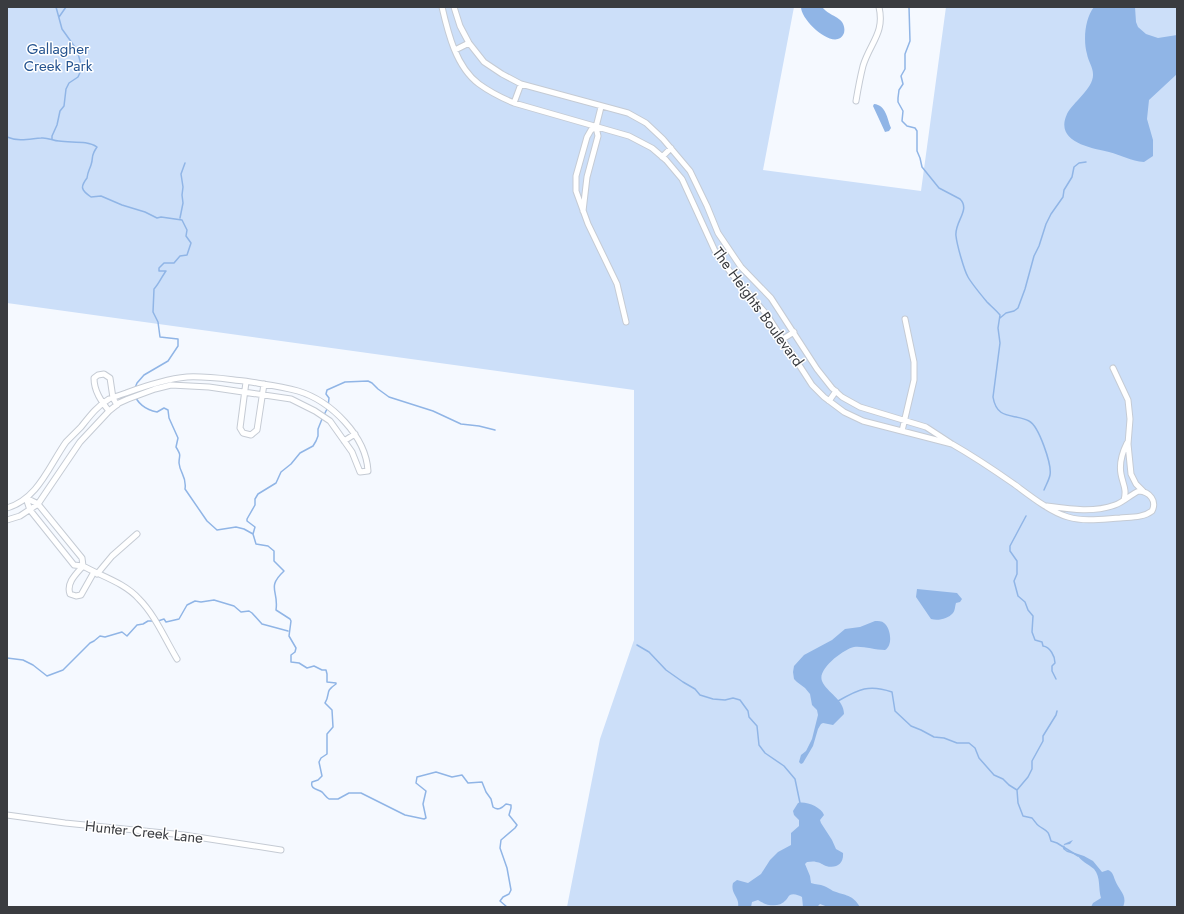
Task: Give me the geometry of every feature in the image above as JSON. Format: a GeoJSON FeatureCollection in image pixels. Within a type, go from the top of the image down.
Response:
{"type":"FeatureCollection","features":[{"type":"Feature","properties":{"kind":"street","name":"The Heights Boulevard"},"geometry":{"type":"LineString","coordinates":[[442,7],[446,25],[455,50],[464,67],[478,83],[497,95],[514,103],[619,133],[637,140],[652,148],[662,157],[682,179],[715,251],[731,273],[767,315],[812,385],[829,401],[857,419],[952,444]]}},
{"type":"Feature","properties":{"kind":"street","name":"The Heights Boulevard"},"geometry":{"type":"LineString","coordinates":[[454,7],[460,26],[469,43],[484,62],[502,74],[521,84],[628,114],[641,120],[663,139],[690,172],[721,237],[741,267],[771,298],[824,378],[836,391],[849,401],[860,407],[931,429],[1035,499],[1061,515],[1081,519],[1099,520],[1144,516],[1152,511],[1154,505],[1152,498],[1143,491],[1136,492],[1114,505],[1092,509],[1047,506]]}},
{"type":"Feature","properties":{"kind":"street"},"geometry":{"type":"LineString","coordinates":[[856,101],[863,66],[880,28],[882,18],[879,7]]}},
{"type":"Feature","properties":{"kind":"street"},"geometry":{"type":"LineString","coordinates":[[455,50],[469,43]]}},
{"type":"Feature","properties":{"kind":"street"},"geometry":{"type":"LineString","coordinates":[[514,103],[521,84]]}},
{"type":"Feature","properties":{"kind":"street"},"geometry":{"type":"LineString","coordinates":[[583,211],[587,177],[598,136],[596,127],[601,107]]}},
{"type":"Feature","properties":{"kind":"street"},"geometry":{"type":"LineString","coordinates":[[596,127],[588,133],[576,180],[576,191],[583,211],[617,284],[626,322]]}},
{"type":"Feature","properties":{"kind":"street"},"geometry":{"type":"LineString","coordinates":[[662,157],[671,148]]}},
{"type":"Feature","properties":{"kind":"street"},"geometry":{"type":"LineString","coordinates":[[712,243],[721,237]]}},
{"type":"Feature","properties":{"kind":"street"},"geometry":{"type":"LineString","coordinates":[[902,431],[914,380],[914,362],[905,319]]}},
{"type":"Feature","properties":{"kind":"street"},"geometry":{"type":"LineString","coordinates":[[783,339],[794,332]]}},
{"type":"Feature","properties":{"kind":"street"},"geometry":{"type":"LineString","coordinates":[[1112,368],[1128,400],[1130,419],[1128,440],[1132,474],[1136,484],[1143,491]]}},
{"type":"Feature","properties":{"kind":"street"},"geometry":{"type":"LineString","coordinates":[[109,411],[94,386],[94,378],[98,375],[104,374],[110,378],[113,398],[117,405]]}},
{"type":"Feature","properties":{"kind":"street"},"geometry":{"type":"LineString","coordinates":[[7,508],[14,506],[36,489],[67,441],[103,403],[127,392],[186,377],[211,377],[264,384],[299,391],[323,403],[342,419],[355,434],[368,461],[368,470],[360,472],[352,452],[330,421],[315,411],[291,399],[192,385],[157,385],[117,405],[109,411],[80,442],[38,504],[20,516],[7,520]]}},
{"type":"Feature","properties":{"kind":"street"},"geometry":{"type":"LineString","coordinates":[[246,382],[240,428],[243,433],[251,434],[257,430],[264,384]]}},
{"type":"Feature","properties":{"kind":"street"},"geometry":{"type":"LineString","coordinates":[[829,401],[836,391]]}},
{"type":"Feature","properties":{"kind":"street"},"geometry":{"type":"LineString","coordinates":[[301,404],[305,394]]}},
{"type":"Feature","properties":{"kind":"street"},"geometry":{"type":"LineString","coordinates":[[344,441],[355,434]]}},
{"type":"Feature","properties":{"kind":"street"},"geometry":{"type":"LineString","coordinates":[[1124,500],[1125,489],[1121,476],[1120,461],[1128,440]]}},
{"type":"Feature","properties":{"kind":"street"},"geometry":{"type":"LineString","coordinates":[[60,452],[69,458]]}},
{"type":"Feature","properties":{"kind":"street"},"geometry":{"type":"LineString","coordinates":[[26,498],[38,504],[82,558],[83,566],[69,584],[68,590],[70,594],[76,596],[81,594],[95,573],[137,534]]}},
{"type":"Feature","properties":{"kind":"street"},"geometry":{"type":"LineString","coordinates":[[26,498],[30,510],[74,565],[83,566],[121,585],[139,598],[151,615],[177,660]]}},
{"type":"Feature","properties":{"kind":"street","name":"Hunter Creek Lane"},"geometry":{"type":"LineString","coordinates":[[7,815],[64,823],[184,835],[282,850]]}},
{"type":"Feature","properties":{"kind":"green space","name":"Gallagher Creek Park"},"geometry":{"type":"Polygon","coordinates":[[[7,7],[794,7],[763,170],[921,191],[946,7],[1177,7],[1177,907],[567,907],[600,739],[634,640],[634,390],[7,303],[7,7]]]}},
{"type":"Feature","properties":{"kind":"water"},"geometry":{"type":"Polygon","coordinates":[[[801,7],[822,7],[842,22],[844,33],[840,38],[834,39],[820,33],[812,27],[801,7]]]}},
{"type":"Feature","properties":{"kind":"water"},"geometry":{"type":"Polygon","coordinates":[[[1094,7],[1135,7],[1136,22],[1138,27],[1146,34],[1158,38],[1177,35],[1177,74],[1149,100],[1147,119],[1153,140],[1153,156],[1144,162],[1084,146],[1070,137],[1066,131],[1064,124],[1067,114],[1087,90],[1092,79],[1093,71],[1088,57],[1085,36],[1087,23],[1094,7]]]}},
{"type":"Feature","properties":{"kind":"water"},"geometry":{"type":"Polygon","coordinates":[[[874,104],[884,109],[891,128],[889,131],[885,132],[873,106],[874,104]]]}},
{"type":"Feature","properties":{"kind":"water"},"geometry":{"type":"Polygon","coordinates":[[[917,589],[957,593],[962,599],[960,602],[956,603],[954,612],[951,615],[940,620],[934,620],[931,619],[916,597],[917,589]]]}},
{"type":"Feature","properties":{"kind":"water"},"geometry":{"type":"Polygon","coordinates":[[[875,621],[884,623],[890,633],[888,648],[885,650],[854,647],[838,655],[827,665],[823,671],[822,681],[841,704],[844,714],[833,725],[821,724],[813,746],[801,764],[799,762],[801,755],[806,751],[812,739],[818,715],[817,710],[812,705],[810,694],[794,679],[794,666],[804,655],[832,640],[845,629],[860,627],[875,621]]]}},
{"type":"Feature","properties":{"kind":"water"},"geometry":{"type":"Polygon","coordinates":[[[798,803],[813,805],[820,809],[824,815],[820,820],[821,823],[836,849],[843,853],[841,863],[833,867],[817,862],[807,862],[805,864],[811,883],[822,885],[833,891],[848,896],[860,907],[828,907],[820,904],[817,907],[803,907],[802,897],[793,894],[789,895],[783,903],[775,905],[768,905],[758,900],[752,902],[751,907],[738,907],[738,901],[732,887],[733,883],[737,880],[748,883],[761,874],[770,860],[778,852],[791,845],[791,833],[799,826],[799,820],[794,815],[793,811],[798,803]]]}},
{"type":"Feature","properties":{"kind":"water"},"geometry":{"type":"Polygon","coordinates":[[[1073,840],[1070,844],[1064,845],[1066,850],[1084,856],[1093,861],[1102,872],[1108,870],[1112,873],[1124,896],[1123,907],[1091,907],[1093,903],[1101,898],[1098,876],[1094,869],[1077,855],[1063,849],[1064,844],[1073,840]]]}},
{"type":"Feature","properties":{"kind":"waterway"},"geometry":{"type":"LineString","coordinates":[[52,139],[60,111],[64,106],[66,89],[69,83],[78,77],[82,68],[77,50],[62,29],[56,7]]}},
{"type":"Feature","properties":{"kind":"waterway"},"geometry":{"type":"LineString","coordinates":[[59,17],[66,7]]}},
{"type":"Feature","properties":{"kind":"waterway"},"geometry":{"type":"LineString","coordinates":[[909,7],[910,41],[905,54],[905,69],[901,76],[903,84],[899,90],[898,98],[898,102],[903,111],[902,121],[907,126],[915,128],[917,131],[917,151],[922,167],[939,188],[960,199],[963,203],[963,212],[957,226],[956,236],[966,274],[987,302],[1000,315],[998,328],[1000,343],[993,397],[995,405],[1002,413],[1029,421],[1037,430],[1047,455],[1050,470],[1050,477],[1044,490]]}},
{"type":"Feature","properties":{"kind":"waterway"},"geometry":{"type":"LineString","coordinates":[[7,137],[20,140],[46,138],[57,141],[89,143],[97,147],[93,155],[87,178],[83,184],[83,190],[88,195],[91,197],[101,196],[157,218],[161,217],[182,220],[187,230],[186,236],[191,243],[187,255],[180,256],[174,263],[164,263],[159,268],[159,271],[166,271],[154,289],[153,312],[158,322],[160,337],[178,339],[178,346],[168,361],[144,375],[137,383],[135,388]]}},
{"type":"Feature","properties":{"kind":"waterway"},"geometry":{"type":"LineString","coordinates":[[1000,318],[1006,313],[1014,311],[1018,308],[1034,256],[1046,224],[1063,197],[1064,190],[1072,177],[1074,167],[1079,163],[1086,162]]}},
{"type":"Feature","properties":{"kind":"waterway"},"geometry":{"type":"LineString","coordinates":[[180,218],[183,203],[181,174],[185,163]]}},
{"type":"Feature","properties":{"kind":"waterway"},"geometry":{"type":"LineString","coordinates":[[324,415],[328,407],[329,398],[326,394],[327,390],[345,382],[368,381],[389,397],[433,411],[461,424],[495,430]]}},
{"type":"Feature","properties":{"kind":"waterway"},"geometry":{"type":"LineString","coordinates":[[134,392],[139,403],[145,408],[157,412],[164,408],[168,410],[169,418],[178,438],[176,447],[180,454],[179,463],[185,481],[185,489],[207,521],[217,530],[236,527],[253,534]]}},
{"type":"Feature","properties":{"kind":"waterway"},"geometry":{"type":"LineString","coordinates":[[322,419],[318,429],[318,436],[313,446],[300,453],[291,464],[281,472],[276,483],[258,494],[255,499],[255,505],[247,519],[247,521],[255,527],[253,534],[256,544],[268,546],[274,551],[274,561],[284,571],[276,581],[274,589],[276,610],[291,621],[289,636],[296,648],[295,652],[291,655],[291,662],[299,663],[307,668],[314,666],[322,670],[326,670],[327,682],[336,683],[330,689],[325,703],[332,710],[333,727],[327,734],[327,754],[321,758],[319,762],[322,776],[318,780],[312,782],[312,786],[322,792],[329,799],[338,799],[349,793],[361,793],[405,815],[424,819],[426,818],[423,804],[426,791],[416,783],[417,777],[436,772],[452,777],[462,775],[468,783],[482,782],[491,799],[493,807],[498,809],[506,804],[511,805],[509,815],[517,825],[501,840],[500,848],[507,868],[511,890],[509,894],[503,897],[500,901],[507,907]]}},
{"type":"Feature","properties":{"kind":"waterway"},"geometry":{"type":"LineString","coordinates":[[1026,516],[1010,546],[1010,551],[1017,561],[1017,574],[1014,581],[1018,596],[1025,602],[1028,610],[1033,616],[1032,632],[1035,640],[1042,642],[1043,646],[1048,648],[1053,655],[1055,663],[1052,666],[1052,671],[1056,679]]}},
{"type":"Feature","properties":{"kind":"waterway"},"geometry":{"type":"LineString","coordinates":[[158,621],[164,619],[166,622],[179,619],[187,605],[195,601],[201,602],[214,600],[234,606],[241,612],[249,611],[262,624],[288,631]]}},
{"type":"Feature","properties":{"kind":"waterway"},"geometry":{"type":"LineString","coordinates":[[7,658],[23,660],[33,665],[47,676],[63,670],[90,643],[100,636],[105,637],[122,632],[127,636],[137,625],[148,621],[154,621]]}},
{"type":"Feature","properties":{"kind":"waterway"},"geometry":{"type":"LineString","coordinates":[[637,645],[649,652],[666,670],[695,689],[700,695],[713,699],[725,700],[733,698],[740,700],[748,711],[749,717],[757,726],[759,745],[765,753],[784,766],[795,779],[800,803]]}},
{"type":"Feature","properties":{"kind":"waterway"},"geometry":{"type":"LineString","coordinates":[[838,701],[852,693],[864,689],[877,688],[892,692],[895,711],[911,726],[934,737],[944,738],[957,743],[969,743],[975,748],[979,758],[994,775],[1003,779],[1017,790]]}},
{"type":"Feature","properties":{"kind":"waterway"},"geometry":{"type":"LineString","coordinates":[[1057,711],[1043,736],[1043,741],[1032,761],[1032,769],[1028,777],[1017,790],[1018,803],[1023,816],[1032,818],[1047,832],[1051,841],[1078,856]]}}]}
